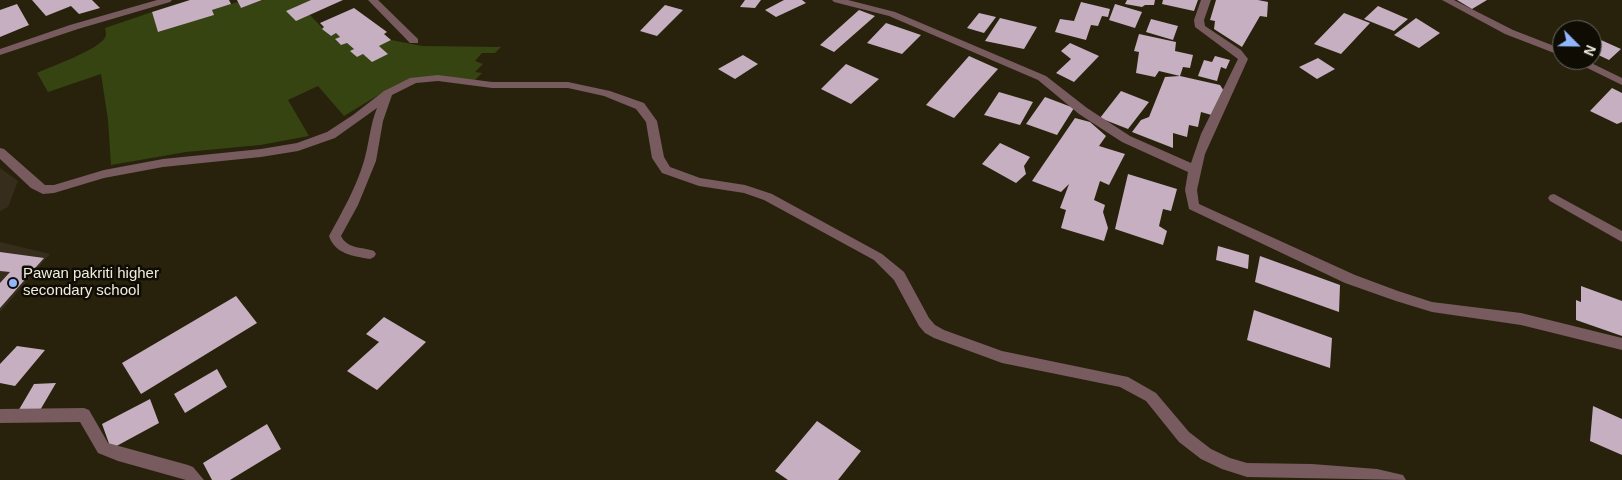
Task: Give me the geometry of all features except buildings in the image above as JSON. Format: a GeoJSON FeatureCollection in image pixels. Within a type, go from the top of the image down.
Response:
{"type":"FeatureCollection","features":[{"type":"Feature","properties":{"kind":"street"},"geometry":{"type":"LineString","coordinates":[[0,52],[66,29],[167,0]]}},
{"type":"Feature","properties":{"kind":"street"},"geometry":{"type":"LineString","coordinates":[[373,0],[414,41]]}},
{"type":"Feature","properties":{"kind":"street"},"geometry":{"type":"LineString","coordinates":[[837,0],[892,14],[1042,78],[1083,110],[1126,139],[1156,154],[1194,168]]}},
{"type":"Feature","properties":{"kind":"street"},"geometry":{"type":"LineString","coordinates":[[1206,0],[1198,20],[1200,27],[1243,58],[1242,64],[1197,157],[1190,181],[1190,197],[1193,206],[1350,280],[1396,296],[1432,307],[1521,319],[1622,344]]}},
{"type":"Feature","properties":{"kind":"street"},"geometry":{"type":"LineString","coordinates":[[1447,0],[1509,32],[1552,49]]}},
{"type":"Feature","properties":{"kind":"street"},"geometry":{"type":"LineString","coordinates":[[1597,70],[1622,82]]}},
{"type":"Feature","properties":{"kind":"street"},"geometry":{"type":"LineString","coordinates":[[0,152],[35,185],[43,190],[54,189],[104,174],[163,163],[261,153],[298,147],[317,141],[345,127],[388,93],[414,80],[438,78],[492,85],[568,85],[630,101],[640,106],[651,121],[658,158],[666,170],[698,182],[744,189],[768,197],[878,257],[899,276],[924,322],[930,329],[939,334],[1002,357],[1123,381],[1151,396],[1184,437],[1206,454],[1227,464],[1247,470],[1331,472],[1398,480]]}},
{"type":"Feature","properties":{"kind":"street"},"geometry":{"type":"LineString","coordinates":[[370,254],[351,251],[341,247],[336,242],[335,236],[352,205],[370,161],[377,121],[388,93]]}},
{"type":"Feature","properties":{"kind":"street"},"geometry":{"type":"LineString","coordinates":[[1554,198],[1622,237]]}},
{"type":"Feature","properties":{"kind":"street"},"geometry":{"type":"LineString","coordinates":[[0,416],[84,415],[103,448],[118,454],[188,472],[196,480]]}},
{"type":"Feature","properties":{"kind":"shaded area"},"geometry":{"type":"Polygon","coordinates":[[[0,168],[18,181],[8,207],[0,211],[0,168]]]}},
{"type":"Feature","properties":{"kind":"shaded area","name":"Pawan pakriti higher secondary school"},"geometry":{"type":"Polygon","coordinates":[[[0,242],[50,254],[1,311],[0,311],[0,242]]]}},
{"type":"Feature","properties":{"kind":"green space"},"geometry":{"type":"Polygon","coordinates":[[[263,0],[311,0],[286,11],[310,15],[330,36],[336,33],[340,37],[335,40],[341,45],[347,43],[354,49],[351,51],[357,57],[363,54],[388,54],[379,46],[391,40],[422,46],[501,47],[495,53],[482,53],[475,61],[483,64],[475,72],[482,73],[474,81],[409,79],[390,88],[344,116],[318,86],[288,100],[309,136],[260,145],[186,152],[111,165],[108,120],[101,74],[48,92],[37,73],[99,44],[106,37],[105,28],[152,12],[159,32],[213,15],[212,10],[238,2],[241,8],[263,0]]]}},
{"type":"Feature","properties":{"kind":"place","name":"Pawan pakriti higher secondary school"},"geometry":{"type":"Point","coordinates":[13,283]}}]}
